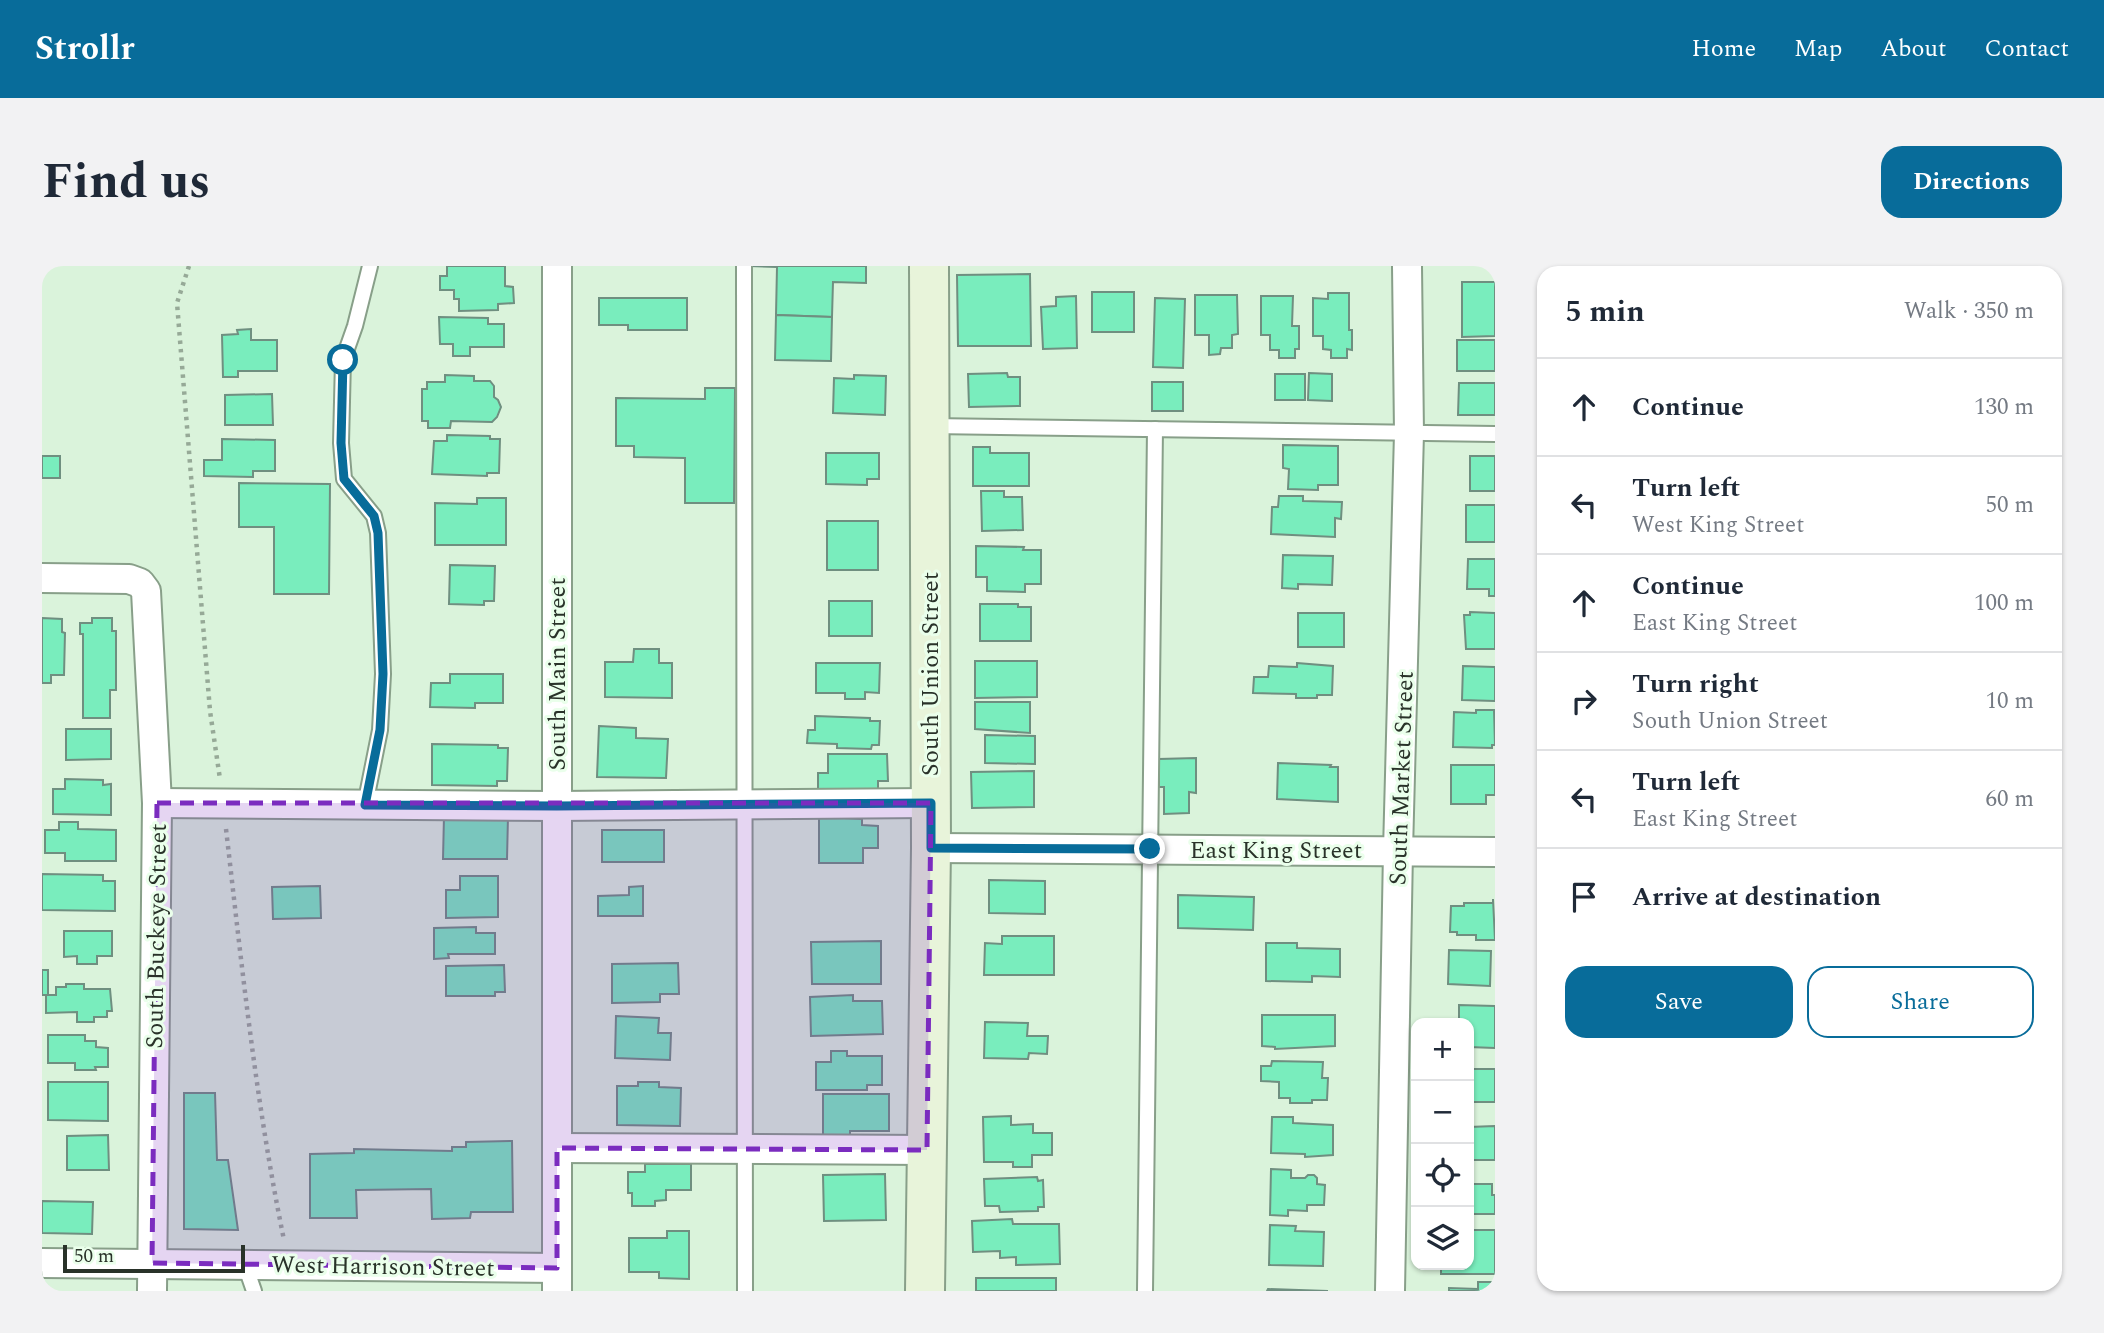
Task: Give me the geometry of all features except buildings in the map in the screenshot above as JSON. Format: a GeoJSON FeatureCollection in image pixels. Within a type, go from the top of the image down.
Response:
{"type":"FeatureCollection","features":[{"type":"Feature","properties":{"kind":"street","name":"South Main Street"},"geometry":{"type":"LineString","coordinates":[[557,1280],[558,266]]}},
{"type":"Feature","properties":{"kind":"street","name":"South Union Street"},"geometry":{"type":"LineString","coordinates":[[925,1291],[931,848],[929,266]]}},
{"type":"Feature","properties":{"kind":"street","name":"South Market Street"},"geometry":{"type":"LineString","coordinates":[[1391,1291],[1398,851],[1409,433],[1407,266]]}},
{"type":"Feature","properties":{"kind":"street","name":"South Buckeye Street"},"geometry":{"type":"LineString","coordinates":[[42,578],[129,579],[140,583],[146,591],[157,803],[152,1291]]}},
{"type":"Feature","properties":{"kind":"street"},"geometry":{"type":"LineString","coordinates":[[157,803],[557,806],[931,803]]}},
{"type":"Feature","properties":{"kind":"street","name":"East King Street"},"geometry":{"type":"LineString","coordinates":[[931,848],[1495,852]]}},
{"type":"Feature","properties":{"kind":"street"},"geometry":{"type":"LineString","coordinates":[[557,1148],[927,1150]]}},
{"type":"Feature","properties":{"kind":"street","name":"West Harrison Street"},"geometry":{"type":"LineString","coordinates":[[42,1263],[245,1265],[557,1280]]}},
{"type":"Feature","properties":{"kind":"lane"},"geometry":{"type":"LineString","coordinates":[[365,805],[380,730],[383,674],[378,533],[374,516],[344,479],[341,443],[343,360],[355,326],[370,266]]}},
{"type":"Feature","properties":{"kind":"lane"},"geometry":{"type":"LineString","coordinates":[[744,266],[745,1291]]}},
{"type":"Feature","properties":{"kind":"lane"},"geometry":{"type":"LineString","coordinates":[[929,426],[1495,433]]}},
{"type":"Feature","properties":{"kind":"lane"},"geometry":{"type":"LineString","coordinates":[[1145,1291],[1155,429]]}},
{"type":"Feature","properties":{"kind":"lane"},"geometry":{"type":"LineString","coordinates":[[245,1265],[254,1291]]}},
{"type":"Feature","properties":{"kind":"highlighted area"},"geometry":{"type":"Polygon","coordinates":[[[157,803],[931,803],[927,1150],[557,1148],[557,1268],[152,1263],[157,803]]]}},
{"type":"Feature","properties":{"kind":"route"},"geometry":{"type":"LineString","coordinates":[[343,360],[341,443],[344,479],[374,516],[378,533],[383,674],[380,730],[365,805],[931,803],[931,848],[1150,849]]}}]}
